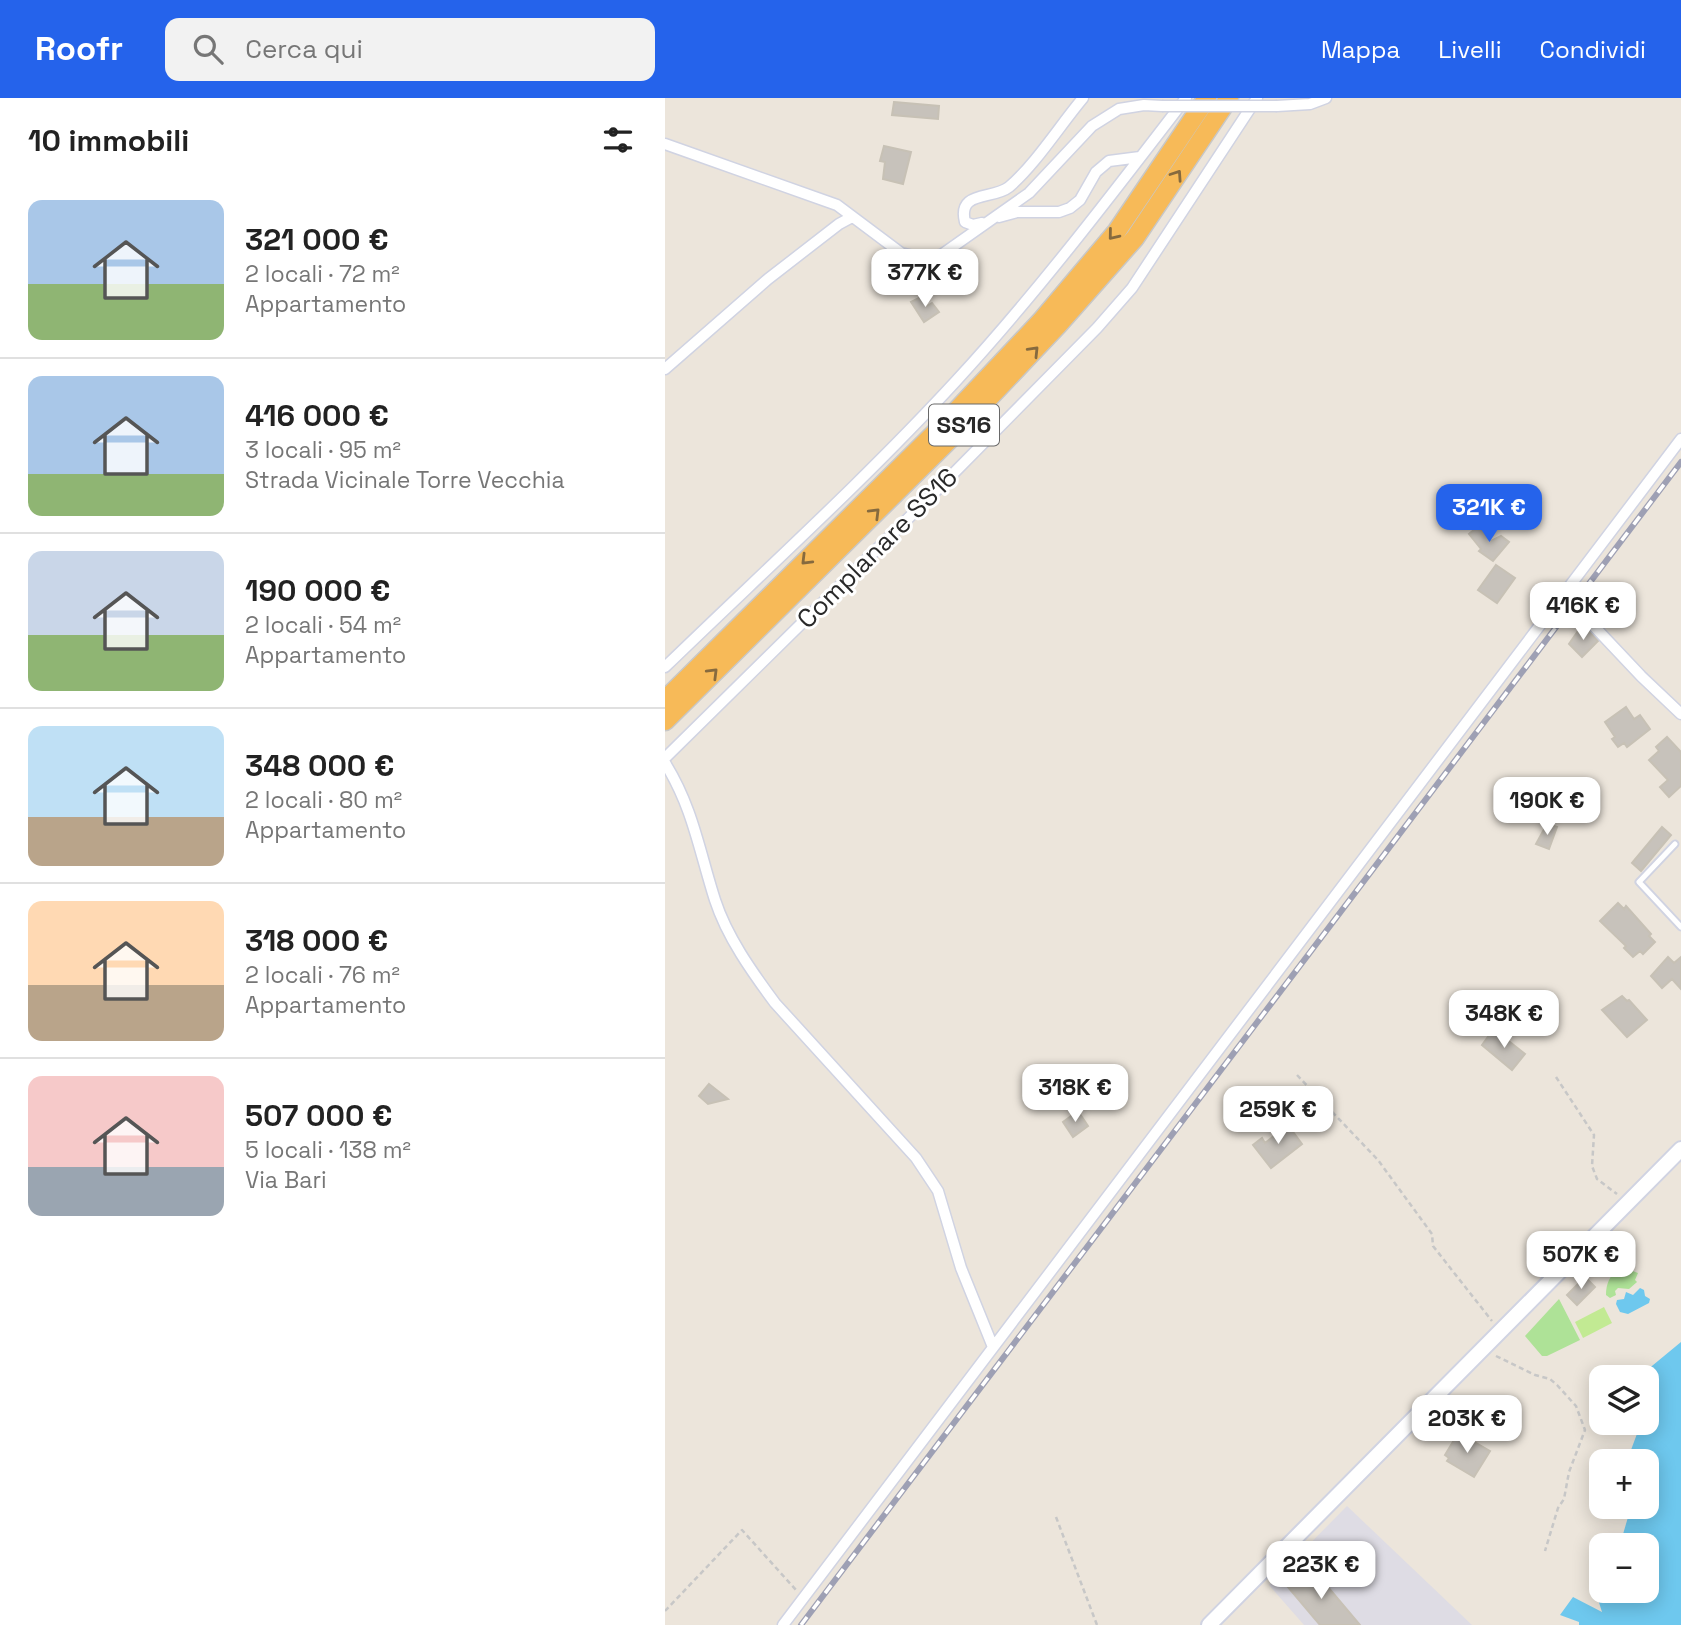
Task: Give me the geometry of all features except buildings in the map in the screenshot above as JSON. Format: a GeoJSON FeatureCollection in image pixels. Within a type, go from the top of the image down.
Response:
{"type":"FeatureCollection","features":[{"type":"Feature","properties":{"kind":"highway","name":"SS16"},"geometry":{"type":"LineString","coordinates":[[665,700],[943,425],[1041,321],[1117,231],[1207,98]]}},
{"type":"Feature","properties":{"kind":"highway","name":"SS16"},"geometry":{"type":"LineString","coordinates":[[665,722],[954,435],[1058,325],[1135,238],[1229,98]]}},
{"type":"Feature","properties":{"kind":"main road"},"geometry":{"type":"LineString","coordinates":[[1209,1625],[1681,1149]]}},
{"type":"Feature","properties":{"kind":"street"},"geometry":{"type":"LineString","coordinates":[[1083,98],[1007,189],[973,198],[967,204],[963,214],[965,222],[973,225],[1017,212],[1059,212],[1070,208],[1080,200],[1096,172],[1109,161],[1140,157]]}},
{"type":"Feature","properties":{"kind":"street"},"geometry":{"type":"LineString","coordinates":[[665,667],[869,470],[956,381],[1027,299],[1186,98]]}},
{"type":"Feature","properties":{"kind":"street","name":"Complanare SS16"},"geometry":{"type":"LineString","coordinates":[[665,760],[1097,328],[1132,288],[1257,98]]}},
{"type":"Feature","properties":{"kind":"street"},"geometry":{"type":"LineString","coordinates":[[665,144],[837,205],[901,253],[922,258],[941,255],[1029,193],[1092,126],[1119,109],[1144,105],[1277,106],[1310,104],[1326,98]]}},
{"type":"Feature","properties":{"kind":"street"},"geometry":{"type":"LineString","coordinates":[[665,369],[768,279],[852,217]]}},
{"type":"Feature","properties":{"kind":"street"},"geometry":{"type":"LineString","coordinates":[[783,1625],[1681,439]]}},
{"type":"Feature","properties":{"kind":"street"},"geometry":{"type":"LineString","coordinates":[[1590,622],[1681,714]]}},
{"type":"Feature","properties":{"kind":"street"},"geometry":{"type":"LineString","coordinates":[[665,760],[696,827],[721,914],[761,983],[775,1003],[930,1176],[938,1191],[961,1268],[993,1346]]}},
{"type":"Feature","properties":{"kind":"lane"},"geometry":{"type":"LineString","coordinates":[[1675,844],[1639,882],[1681,927]]}},
{"type":"Feature","properties":{"kind":"path"},"geometry":{"type":"LineString","coordinates":[[1297,1075],[1378,1160],[1432,1234],[1433,1246],[1501,1331]]}},
{"type":"Feature","properties":{"kind":"path"},"geometry":{"type":"LineString","coordinates":[[1556,1077],[1594,1135],[1592,1166],[1597,1179],[1628,1203]]}},
{"type":"Feature","properties":{"kind":"path"},"geometry":{"type":"LineString","coordinates":[[1486,1346],[1498,1358],[1521,1366],[1535,1376],[1550,1379],[1576,1406],[1582,1421],[1583,1436],[1545,1551]]}},
{"type":"Feature","properties":{"kind":"path"},"geometry":{"type":"LineString","coordinates":[[1056,1517],[1097,1625]]}},
{"type":"Feature","properties":{"kind":"path"},"geometry":{"type":"LineString","coordinates":[[665,1611],[742,1530],[803,1598]]}},
{"type":"Feature","properties":{"kind":"shaded area"},"geometry":{"type":"Polygon","coordinates":[[[1347,1506],[1472,1625],[1304,1625],[1269,1585],[1347,1506]]]}},
{"type":"Feature","properties":{"kind":"green space"},"geometry":{"type":"Polygon","coordinates":[[[1622,1267],[1638,1273],[1635,1280],[1637,1282],[1629,1289],[1618,1288],[1616,1295],[1610,1298],[1606,1295],[1608,1281],[1622,1267]]]}},
{"type":"Feature","properties":{"kind":"green space"},"geometry":{"type":"Polygon","coordinates":[[[1559,1299],[1580,1340],[1542,1356],[1525,1336],[1559,1299]]]}},
{"type":"Feature","properties":{"kind":"green space"},"geometry":{"type":"Polygon","coordinates":[[[1604,1307],[1612,1323],[1583,1338],[1575,1322],[1604,1307]]]}},
{"type":"Feature","properties":{"kind":"water"},"geometry":{"type":"Polygon","coordinates":[[[1640,1288],[1650,1299],[1649,1303],[1628,1314],[1620,1312],[1617,1300],[1624,1299],[1626,1292],[1633,1295],[1640,1288]]]}},
{"type":"Feature","properties":{"kind":"water"},"geometry":{"type":"Polygon","coordinates":[[[1681,1342],[1681,1625],[1579,1625],[1579,1622],[1560,1615],[1573,1597],[1602,1612],[1599,1603],[1659,1603],[1659,1533],[1623,1533],[1627,1519],[1659,1519],[1659,1449],[1631,1449],[1637,1435],[1659,1435],[1659,1365],[1653,1365],[1681,1342]]]}},
{"type":"Feature","properties":{"kind":"railway"},"geometry":{"type":"LineString","coordinates":[[801,1625],[1681,462]]}}]}
